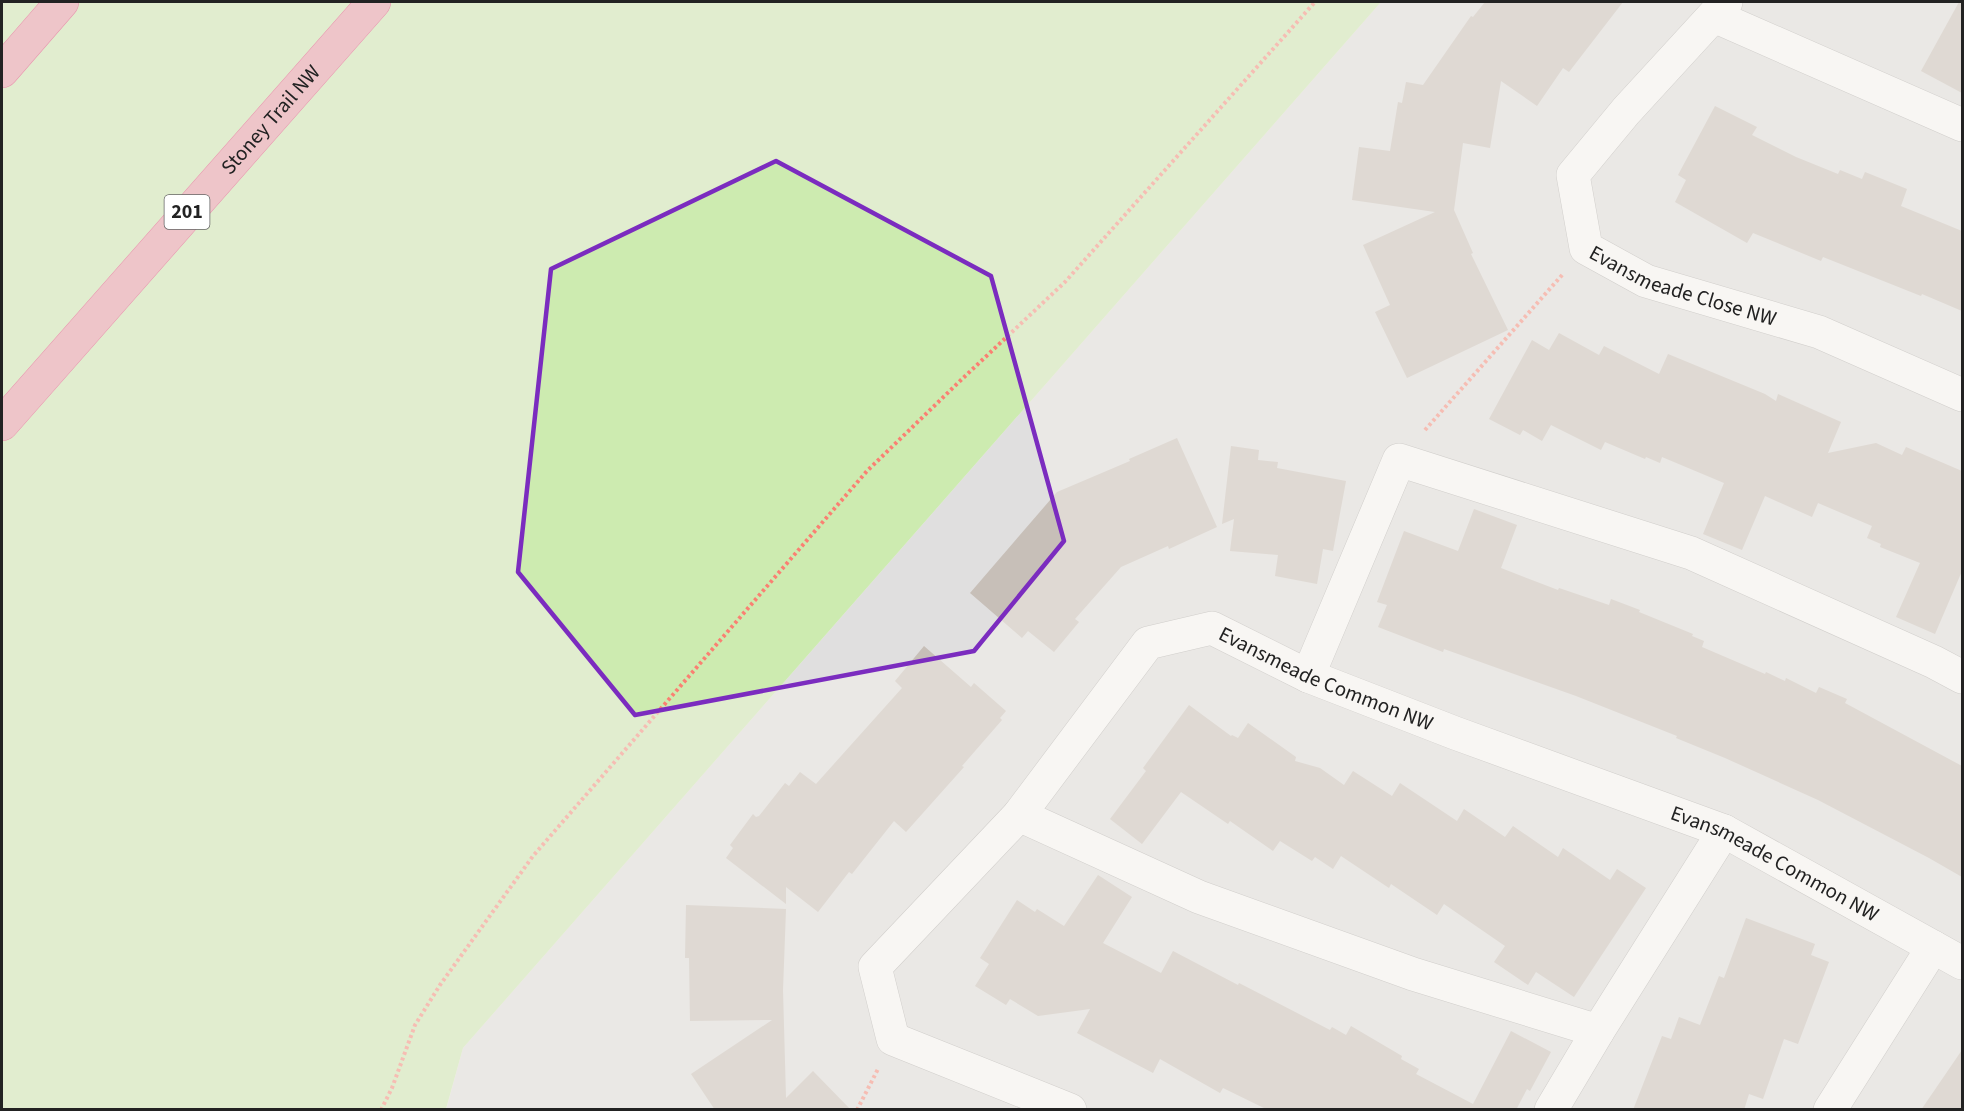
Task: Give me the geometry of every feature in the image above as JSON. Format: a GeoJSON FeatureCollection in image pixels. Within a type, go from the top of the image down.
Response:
{"type":"FeatureCollection","features":[{"type":"Feature","properties":{"kind":"highway"},"geometry":{"type":"LineString","coordinates":[[2,71],[62,2]]}},
{"type":"Feature","properties":{"kind":"highway","name":"Stoney Trail NW"},"geometry":{"type":"LineString","coordinates":[[2,424],[374,2]]}},
{"type":"Feature","properties":{"kind":"street"},"geometry":{"type":"LineString","coordinates":[[1720,9],[1962,125]]}},
{"type":"Feature","properties":{"kind":"street","name":"Evansmeade Close NW"},"geometry":{"type":"LineString","coordinates":[[1720,9],[1626,111],[1573,175],[1586,248],[1646,281],[1819,332],[1962,395]]}},
{"type":"Feature","properties":{"kind":"street"},"geometry":{"type":"LineString","coordinates":[[1308,676],[1399,460],[1691,553],[1934,662],[1962,677]]}},
{"type":"Feature","properties":{"kind":"street","name":"Evansmeade Common NW"},"geometry":{"type":"LineString","coordinates":[[894,1039],[875,967],[1019,815],[1148,643],[1212,628],[1308,676],[1455,733],[1724,831],[1962,963]]}},
{"type":"Feature","properties":{"kind":"street"},"geometry":{"type":"LineString","coordinates":[[1019,815],[1199,897],[1413,974],[1598,1031]]}},
{"type":"Feature","properties":{"kind":"street"},"geometry":{"type":"LineString","coordinates":[[1551,1110],[1724,831]]}},
{"type":"Feature","properties":{"kind":"street"},"geometry":{"type":"LineString","coordinates":[[1830,1110],[1933,947]]}},
{"type":"Feature","properties":{"kind":"street"},"geometry":{"type":"LineString","coordinates":[[894,1039],[1070,1110]]}},
{"type":"Feature","properties":{"kind":"path"},"geometry":{"type":"LineString","coordinates":[[381,1110],[392,1088],[415,1025],[440,985],[533,856],[867,471],[1065,282],[1315,2]]}},
{"type":"Feature","properties":{"kind":"path"},"geometry":{"type":"LineString","coordinates":[[1399,460],[1586,248]]}},
{"type":"Feature","properties":{"kind":"path"},"geometry":{"type":"LineString","coordinates":[[857,1110],[894,1039]]}},
{"type":"Feature","properties":{"kind":"highlighted area"},"geometry":{"type":"Polygon","coordinates":[[[776,161],[991,276],[1064,541],[974,651],[635,715],[518,572],[551,269],[776,161]]]}},
{"type":"Feature","properties":{"kind":"shaded area"},"geometry":{"type":"Polygon","coordinates":[[[1381,2],[1962,2],[1962,1109],[446,1110],[463,1048],[1381,2]]]}},
{"type":"Feature","properties":{"kind":"green space"},"geometry":{"type":"Polygon","coordinates":[[[2,2],[1381,2],[463,1048],[446,1109],[2,1110],[2,2]]]}},
{"type":"Feature","properties":{"kind":"building"},"geometry":{"type":"Polygon","coordinates":[[[1485,2],[1623,2],[1569,72],[1563,68],[1537,106],[1501,81],[1490,148],[1463,143],[1454,210],[1473,253],[1471,254],[1508,330],[1407,378],[1375,312],[1390,305],[1363,245],[1435,212],[1352,200],[1359,147],[1390,151],[1398,102],[1402,103],[1406,82],[1423,85],[1471,16],[1473,17],[1485,2]]]}},
{"type":"Feature","properties":{"kind":"building"},"geometry":{"type":"Polygon","coordinates":[[[1959,2],[1962,2],[1962,93],[1921,71],[1959,2]]]}},
{"type":"Feature","properties":{"kind":"building"},"geometry":{"type":"Polygon","coordinates":[[[1715,106],[1757,127],[1752,135],[1796,157],[1838,174],[1840,170],[1862,179],[1865,172],[1907,189],[1901,206],[1962,231],[1962,311],[1823,257],[1821,261],[1753,233],[1747,243],[1675,202],[1686,180],[1678,175],[1715,106]]]}},
{"type":"Feature","properties":{"kind":"building"},"geometry":{"type":"Polygon","coordinates":[[[1559,333],[1599,355],[1604,346],[1659,374],[1668,354],[1765,394],[1776,401],[1778,394],[1841,422],[1828,453],[1876,443],[1902,455],[1906,447],[1962,471],[1962,571],[1935,634],[1896,617],[1920,563],[1880,547],[1881,544],[1867,538],[1872,526],[1818,503],[1812,517],[1765,496],[1742,550],[1703,534],[1724,483],[1662,457],[1660,463],[1605,442],[1601,450],[1551,425],[1542,441],[1523,430],[1520,435],[1489,419],[1532,340],[1549,350],[1559,333]]]}},
{"type":"Feature","properties":{"kind":"building"},"geometry":{"type":"Polygon","coordinates":[[[1177,438],[1217,527],[1169,549],[1168,546],[1121,567],[1075,619],[1079,622],[1054,652],[1028,631],[1022,638],[970,593],[1057,492],[1177,438]]]}},
{"type":"Feature","properties":{"kind":"building"},"geometry":{"type":"Polygon","coordinates":[[[1231,446],[1259,450],[1258,460],[1278,462],[1277,468],[1346,481],[1333,551],[1323,549],[1317,584],[1275,576],[1278,555],[1230,551],[1234,519],[1222,524],[1231,446]]]}},
{"type":"Feature","properties":{"kind":"building"},"geometry":{"type":"Polygon","coordinates":[[[1474,509],[1517,525],[1501,568],[1558,590],[1559,588],[1609,605],[1611,599],[1640,610],[1639,612],[1693,634],[1692,636],[1704,641],[1702,647],[1765,674],[1766,672],[1785,681],[1786,678],[1816,693],[1819,687],[1847,699],[1845,703],[1962,766],[1962,877],[1818,800],[1676,738],[1677,736],[1576,696],[1444,649],[1443,652],[1378,627],[1387,605],[1377,602],[1404,531],[1458,551],[1474,509]]]}},
{"type":"Feature","properties":{"kind":"building"},"geometry":{"type":"Polygon","coordinates":[[[924,646],[971,687],[974,683],[1006,711],[1000,718],[1002,720],[906,832],[894,821],[852,874],[849,872],[818,912],[786,887],[786,904],[726,858],[733,848],[730,845],[753,814],[756,817],[759,816],[785,783],[789,786],[800,772],[816,784],[902,688],[895,681],[924,646]]]}},
{"type":"Feature","properties":{"kind":"building"},"geometry":{"type":"Polygon","coordinates":[[[1189,705],[1231,736],[1238,738],[1248,723],[1296,757],[1295,761],[1320,768],[1344,785],[1353,771],[1392,796],[1400,783],[1457,821],[1464,809],[1505,837],[1513,826],[1558,857],[1563,848],[1610,880],[1617,869],[1646,888],[1574,997],[1536,972],[1528,985],[1494,962],[1505,946],[1444,904],[1437,915],[1391,884],[1389,888],[1341,856],[1333,869],[1315,857],[1312,861],[1280,841],[1273,851],[1230,821],[1228,824],[1181,792],[1142,844],[1110,819],[1146,771],[1143,768],[1189,705]]]}},
{"type":"Feature","properties":{"kind":"building"},"geometry":{"type":"Polygon","coordinates":[[[1098,875],[1132,897],[1103,943],[1161,973],[1173,951],[1330,1030],[1332,1027],[1346,1035],[1351,1026],[1402,1056],[1401,1059],[1419,1069],[1416,1074],[1473,1104],[1511,1031],[1551,1052],[1530,1091],[1527,1089],[1516,1110],[1268,1110],[1223,1088],[1220,1093],[1160,1059],[1153,1073],[1077,1033],[1090,1009],[1038,1016],[1010,999],[1006,1005],[975,986],[989,964],[980,958],[1017,900],[1035,912],[1037,909],[1064,926],[1098,875]]]}},
{"type":"Feature","properties":{"kind":"building"},"geometry":{"type":"Polygon","coordinates":[[[686,905],[786,909],[783,990],[786,1098],[813,1071],[851,1110],[715,1110],[691,1074],[772,1020],[690,1021],[689,958],[685,958],[686,905]]]}},
{"type":"Feature","properties":{"kind":"building"},"geometry":{"type":"Polygon","coordinates":[[[1746,918],[1815,944],[1811,955],[1829,962],[1798,1044],[1784,1039],[1763,1099],[1749,1094],[1744,1110],[1633,1110],[1662,1036],[1671,1039],[1679,1017],[1700,1025],[1719,976],[1724,978],[1746,918]]]}},
{"type":"Feature","properties":{"kind":"building"},"geometry":{"type":"Polygon","coordinates":[[[1962,1050],[1962,1110],[1921,1110],[1962,1050]]]}}]}
